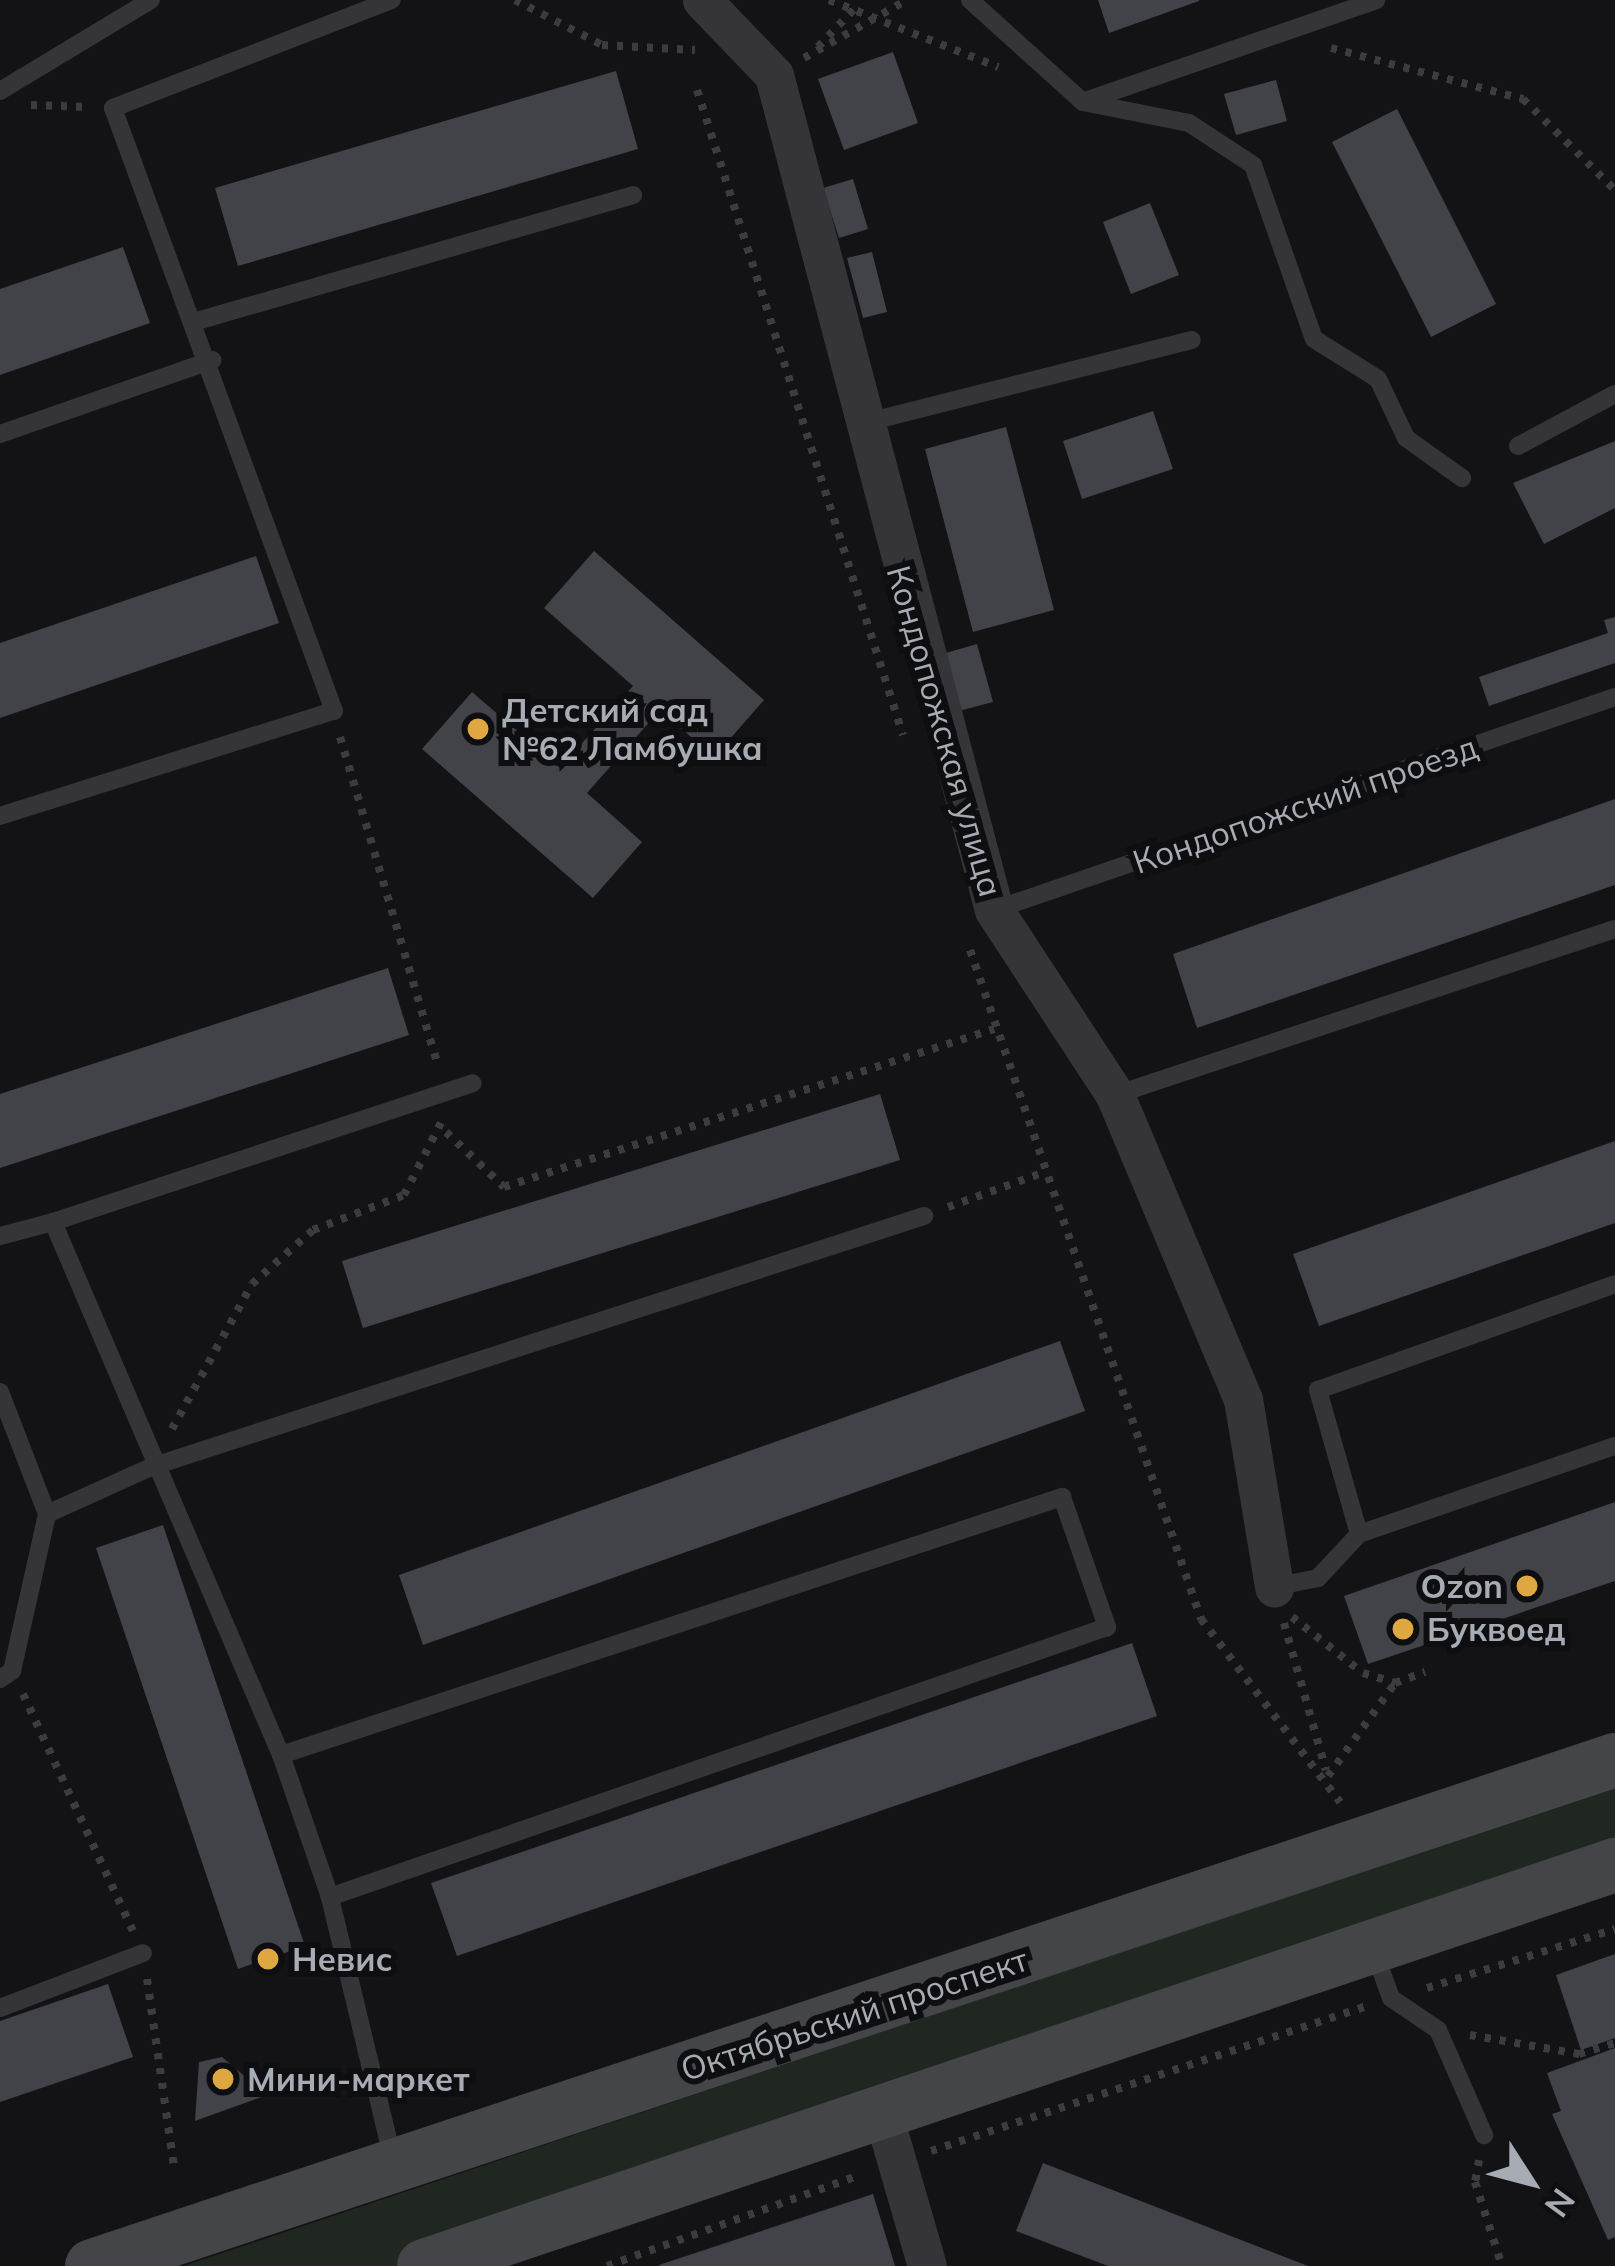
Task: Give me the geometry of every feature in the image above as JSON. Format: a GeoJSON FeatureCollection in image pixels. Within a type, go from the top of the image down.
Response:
{"type":"FeatureCollection","features":[{"type":"Feature","properties":{"kind":"main road","name":"Октябрьский проспект"},"geometry":{"type":"LineString","coordinates":[[92,2266],[1615,1760]]}},
{"type":"Feature","properties":{"kind":"main road"},"geometry":{"type":"LineString","coordinates":[[424,2266],[1370,1941],[1615,1864]]}},
{"type":"Feature","properties":{"kind":"street"},"geometry":{"type":"LineString","coordinates":[[702,0],[775,75]]}},
{"type":"Feature","properties":{"kind":"street","name":"Кондопожская улица"},"geometry":{"type":"LineString","coordinates":[[775,75],[860,424],[994,910],[1115,1095],[1243,1399],[1274,1587]]}},
{"type":"Feature","properties":{"kind":"street"},"geometry":{"type":"LineString","coordinates":[[882,2111],[927,2266]]}},
{"type":"Feature","properties":{"kind":"lane"},"geometry":{"type":"LineString","coordinates":[[0,91],[152,0]]}},
{"type":"Feature","properties":{"kind":"lane"},"geometry":{"type":"LineString","coordinates":[[0,816],[334,711],[212,360],[113,108],[392,0]]}},
{"type":"Feature","properties":{"kind":"lane"},"geometry":{"type":"LineString","coordinates":[[970,0],[1083,102],[1189,123],[1253,165],[1314,339],[1378,379],[1406,438],[1462,478]]}},
{"type":"Feature","properties":{"kind":"lane"},"geometry":{"type":"LineString","coordinates":[[1083,102],[1376,0]]}},
{"type":"Feature","properties":{"kind":"lane"},"geometry":{"type":"LineString","coordinates":[[196,321],[633,195]]}},
{"type":"Feature","properties":{"kind":"lane"},"geometry":{"type":"LineString","coordinates":[[860,424],[1192,340]]}},
{"type":"Feature","properties":{"kind":"lane"},"geometry":{"type":"LineString","coordinates":[[0,434],[212,360]]}},
{"type":"Feature","properties":{"kind":"lane"},"geometry":{"type":"LineString","coordinates":[[1518,446],[1615,394]]}},
{"type":"Feature","properties":{"kind":"lane","name":"Кондопожский проезд"},"geometry":{"type":"LineString","coordinates":[[994,910],[1615,697]]}},
{"type":"Feature","properties":{"kind":"lane"},"geometry":{"type":"LineString","coordinates":[[1115,1095],[1615,929]]}},
{"type":"Feature","properties":{"kind":"lane"},"geometry":{"type":"LineString","coordinates":[[0,1236],[473,1083]]}},
{"type":"Feature","properties":{"kind":"lane"},"geometry":{"type":"LineString","coordinates":[[47,1514],[152,1467],[924,1216]]}},
{"type":"Feature","properties":{"kind":"lane"},"geometry":{"type":"LineString","coordinates":[[52,1222],[152,1467],[197,1537],[281,1755],[331,1898],[394,2164]]}},
{"type":"Feature","properties":{"kind":"lane"},"geometry":{"type":"LineString","coordinates":[[1359,1534],[1318,1390],[1615,1284]]}},
{"type":"Feature","properties":{"kind":"lane"},"geometry":{"type":"LineString","coordinates":[[0,1392],[47,1514],[6,1675]]}},
{"type":"Feature","properties":{"kind":"lane"},"geometry":{"type":"LineString","coordinates":[[1274,1587],[1318,1578],[1359,1534],[1615,1446]]}},
{"type":"Feature","properties":{"kind":"lane"},"geometry":{"type":"LineString","coordinates":[[281,1755],[1062,1497],[1107,1627],[331,1898]]}},
{"type":"Feature","properties":{"kind":"lane"},"geometry":{"type":"LineString","coordinates":[[1370,1941],[1391,1998],[1438,2030],[1484,2135]]}},
{"type":"Feature","properties":{"kind":"lane"},"geometry":{"type":"LineString","coordinates":[[0,2008],[143,1952]]}},
{"type":"Feature","properties":{"kind":"path"},"geometry":{"type":"LineString","coordinates":[[515,0],[602,44],[679,45],[775,75],[907,0]]}},
{"type":"Feature","properties":{"kind":"path"},"geometry":{"type":"LineString","coordinates":[[830,0],[1083,102]]}},
{"type":"Feature","properties":{"kind":"path"},"geometry":{"type":"LineString","coordinates":[[810,55],[854,10]]}},
{"type":"Feature","properties":{"kind":"path"},"geometry":{"type":"LineString","coordinates":[[1280,34],[1523,99],[1615,190]]}},
{"type":"Feature","properties":{"kind":"path"},"geometry":{"type":"LineString","coordinates":[[22,104],[113,108]]}},
{"type":"Feature","properties":{"kind":"path"},"geometry":{"type":"LineString","coordinates":[[446,1132],[504,1187],[994,1030]]}},
{"type":"Feature","properties":{"kind":"path"},"geometry":{"type":"LineString","coordinates":[[924,1216],[1040,1174]]}},
{"type":"Feature","properties":{"kind":"path"},"geometry":{"type":"LineString","coordinates":[[1395,1683],[1363,1673],[1279,1605],[1328,1776],[1395,1683],[1425,1672]]}},
{"type":"Feature","properties":{"kind":"path"},"geometry":{"type":"LineString","coordinates":[[6,1675],[143,1952],[174,2166]]}},
{"type":"Feature","properties":{"kind":"path"},"geometry":{"type":"LineString","coordinates":[[607,2266],[896,2162],[1615,1929]]}},
{"type":"Feature","properties":{"kind":"path"},"geometry":{"type":"LineString","coordinates":[[1438,2030],[1579,2054],[1615,2043]]}},
{"type":"Feature","properties":{"kind":"path"},"geometry":{"type":"LineString","coordinates":[[1484,2135],[1475,2182],[1502,2266]]}},
{"type":"Feature","properties":{"kind":"shaded area"},"geometry":{"type":"Polygon","coordinates":[[[1615,1786],[1615,1865],[404,2266],[184,2266],[1615,1786]]]}},
{"type":"Feature","properties":{"kind":"building"},"geometry":{"type":"Polygon","coordinates":[[[1098,0],[1199,0],[1199,1],[1109,33],[1098,0]]]}},
{"type":"Feature","properties":{"kind":"building"},"geometry":{"type":"Polygon","coordinates":[[[893,52],[918,123],[844,150],[818,79],[893,52]]]}},
{"type":"Feature","properties":{"kind":"building"},"geometry":{"type":"Polygon","coordinates":[[[616,71],[638,149],[238,266],[215,188],[616,71]]]}},
{"type":"Feature","properties":{"kind":"building"},"geometry":{"type":"Polygon","coordinates":[[[1276,80],[1287,121],[1236,135],[1224,94],[1276,80]]]}},
{"type":"Feature","properties":{"kind":"building"},"geometry":{"type":"Polygon","coordinates":[[[1397,109],[1496,304],[1431,337],[1332,142],[1397,109]]]}},
{"type":"Feature","properties":{"kind":"building"},"geometry":{"type":"Polygon","coordinates":[[[853,179],[868,229],[839,238],[823,188],[853,179]]]}},
{"type":"Feature","properties":{"kind":"building"},"geometry":{"type":"Polygon","coordinates":[[[1150,203],[1179,275],[1131,294],[1103,222],[1150,203]]]}},
{"type":"Feature","properties":{"kind":"building"},"geometry":{"type":"Polygon","coordinates":[[[123,247],[150,323],[0,375],[0,289],[123,247]]]}},
{"type":"Feature","properties":{"kind":"building"},"geometry":{"type":"Polygon","coordinates":[[[872,252],[887,312],[863,318],[847,258],[872,252]]]}},
{"type":"Feature","properties":{"kind":"building"},"geometry":{"type":"Polygon","coordinates":[[[1153,411],[1173,469],[1082,499],[1063,441],[1153,411]]]}},
{"type":"Feature","properties":{"kind":"building"},"geometry":{"type":"Polygon","coordinates":[[[1006,427],[1054,610],[973,632],[925,449],[1006,427]]]}},
{"type":"Feature","properties":{"kind":"building"},"geometry":{"type":"Polygon","coordinates":[[[1615,441],[1615,508],[1544,544],[1513,483],[1615,441]]]}},
{"type":"Feature","properties":{"kind":"building","name":"Детский сад №62 Ламбушка"},"geometry":{"type":"Polygon","coordinates":[[[594,551],[764,700],[714,757],[660,710],[587,793],[642,842],[593,898],[422,749],[472,692],[560,768],[633,686],[544,608],[594,551]]]}},
{"type":"Feature","properties":{"kind":"building"},"geometry":{"type":"Polygon","coordinates":[[[256,556],[279,623],[0,718],[0,643],[256,556]]]}},
{"type":"Feature","properties":{"kind":"building"},"geometry":{"type":"Polygon","coordinates":[[[1615,617],[1615,663],[1489,706],[1479,677],[1608,633],[1604,620],[1615,617]]]}},
{"type":"Feature","properties":{"kind":"building"},"geometry":{"type":"Polygon","coordinates":[[[977,644],[993,702],[955,712],[939,655],[977,644]]]}},
{"type":"Feature","properties":{"kind":"building"},"geometry":{"type":"Polygon","coordinates":[[[1615,799],[1615,885],[1197,1028],[1173,954],[1615,799]]]}},
{"type":"Feature","properties":{"kind":"building"},"geometry":{"type":"Polygon","coordinates":[[[388,968],[409,1035],[0,1168],[0,1094],[388,968]]]}},
{"type":"Feature","properties":{"kind":"building"},"geometry":{"type":"Polygon","coordinates":[[[880,1094],[900,1160],[363,1328],[342,1261],[880,1094]]]}},
{"type":"Feature","properties":{"kind":"building"},"geometry":{"type":"Polygon","coordinates":[[[1615,1141],[1615,1223],[1319,1326],[1293,1254],[1615,1141]]]}},
{"type":"Feature","properties":{"kind":"building"},"geometry":{"type":"Polygon","coordinates":[[[1060,1341],[1085,1411],[423,1645],[399,1575],[1060,1341]]]}},
{"type":"Feature","properties":{"kind":"building"},"geometry":{"type":"Polygon","coordinates":[[[1615,1502],[1615,1581],[1368,1664],[1344,1596],[1615,1502]]]}},
{"type":"Feature","properties":{"kind":"building"},"geometry":{"type":"Polygon","coordinates":[[[163,1525],[305,1946],[238,1969],[96,1548],[163,1525]]]}},
{"type":"Feature","properties":{"kind":"building"},"geometry":{"type":"Polygon","coordinates":[[[1132,1643],[1157,1716],[457,1956],[431,1883],[1132,1643]]]}},
{"type":"Feature","properties":{"kind":"building"},"geometry":{"type":"Polygon","coordinates":[[[1615,1954],[1615,2038],[1581,2050],[1556,1975],[1615,1954]]]}},
{"type":"Feature","properties":{"kind":"building"},"geometry":{"type":"Polygon","coordinates":[[[108,1984],[133,2057],[0,2102],[0,2021],[108,1984]]]}},
{"type":"Feature","properties":{"kind":"building"},"geometry":{"type":"Polygon","coordinates":[[[1615,2048],[1615,2237],[1608,2240],[1552,2114],[1561,2111],[1547,2073],[1615,2048]]]}},
{"type":"Feature","properties":{"kind":"building","name":"Мини-маркет"},"geometry":{"type":"Polygon","coordinates":[[[222,2057],[267,2095],[195,2121],[199,2062],[222,2057]]]}},
{"type":"Feature","properties":{"kind":"building"},"geometry":{"type":"Polygon","coordinates":[[[1043,2163],[1308,2266],[1108,2266],[1016,2231],[1043,2163]]]}},
{"type":"Feature","properties":{"kind":"building"},"geometry":{"type":"Polygon","coordinates":[[[873,2194],[895,2266],[659,2266],[659,2265],[873,2194]]]}},
{"type":"Feature","properties":{"kind":"place","name":"Детский сад №62 Ламбушка"},"geometry":{"type":"Point","coordinates":[478,729]}},
{"type":"Feature","properties":{"kind":"place","name":"Ozon"},"geometry":{"type":"Point","coordinates":[1527,1586]}},
{"type":"Feature","properties":{"kind":"place","name":"Буквоед"},"geometry":{"type":"Point","coordinates":[1403,1629]}},
{"type":"Feature","properties":{"kind":"place","name":"Невис"},"geometry":{"type":"Point","coordinates":[268,1959]}},
{"type":"Feature","properties":{"kind":"place","name":"Мини-маркет"},"geometry":{"type":"Point","coordinates":[223,2079]}}]}
